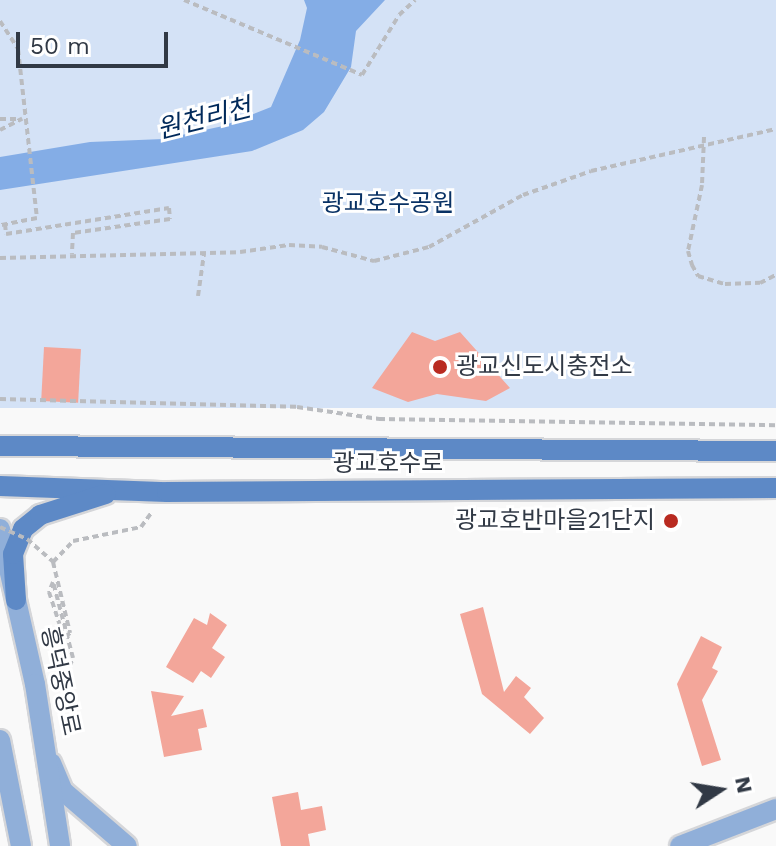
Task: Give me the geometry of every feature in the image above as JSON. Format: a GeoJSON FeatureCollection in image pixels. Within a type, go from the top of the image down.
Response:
{"type":"FeatureCollection","features":[{"type":"Feature","properties":{"kind":"main road","name":"광교호수로"},"geometry":{"type":"LineString","coordinates":[[0,446],[776,451]]}},
{"type":"Feature","properties":{"kind":"main road","name":"광교호수로"},"geometry":{"type":"LineString","coordinates":[[0,486],[124,488],[167,492],[776,488]]}},
{"type":"Feature","properties":{"kind":"main road"},"geometry":{"type":"LineString","coordinates":[[16,600],[13,554],[23,529],[40,515],[124,488]]}},
{"type":"Feature","properties":{"kind":"street","name":"흥덕중앙로"},"geometry":{"type":"LineString","coordinates":[[0,528],[50,760],[60,846]]}},
{"type":"Feature","properties":{"kind":"street"},"geometry":{"type":"LineString","coordinates":[[0,740],[21,846]]}},
{"type":"Feature","properties":{"kind":"street"},"geometry":{"type":"LineString","coordinates":[[50,760],[63,791],[127,846]]}},
{"type":"Feature","properties":{"kind":"street"},"geometry":{"type":"LineString","coordinates":[[680,846],[776,809]]}},
{"type":"Feature","properties":{"kind":"path"},"geometry":{"type":"LineString","coordinates":[[184,0],[362,75],[399,15],[415,0]]}},
{"type":"Feature","properties":{"kind":"path"},"geometry":{"type":"LineString","coordinates":[[0,21],[18,49],[22,119],[37,218],[2,224],[6,234],[169,208],[170,219],[73,233],[72,254]]}},
{"type":"Feature","properties":{"kind":"path"},"geometry":{"type":"LineString","coordinates":[[0,119],[22,119]]}},
{"type":"Feature","properties":{"kind":"path"},"geometry":{"type":"LineString","coordinates":[[0,130],[22,119]]}},
{"type":"Feature","properties":{"kind":"path"},"geometry":{"type":"LineString","coordinates":[[0,258],[72,254],[204,254],[304,245],[386,259],[452,237],[551,185],[704,140],[776,129]]}},
{"type":"Feature","properties":{"kind":"path"},"geometry":{"type":"LineString","coordinates":[[704,140],[702,185],[688,251],[692,265],[698,276],[725,284],[760,283],[776,275]]}},
{"type":"Feature","properties":{"kind":"path"},"geometry":{"type":"LineString","coordinates":[[198,296],[204,254]]}},
{"type":"Feature","properties":{"kind":"path"},"geometry":{"type":"LineString","coordinates":[[0,399],[297,407],[379,419],[776,425]]}},
{"type":"Feature","properties":{"kind":"path"},"geometry":{"type":"LineString","coordinates":[[53,562],[73,541],[141,527],[167,492]]}},
{"type":"Feature","properties":{"kind":"path"},"geometry":{"type":"LineString","coordinates":[[0,528],[27,539],[53,562],[70,633],[64,638],[49,592],[53,582],[73,658],[66,676],[35,684]]}},
{"type":"Feature","properties":{"kind":"green space","name":"광교호수공원"},"geometry":{"type":"Polygon","coordinates":[[[0,0],[776,0],[776,408],[0,408],[0,0]]]}},
{"type":"Feature","properties":{"kind":"water"},"geometry":{"type":"Polygon","coordinates":[[[304,0],[385,0],[356,31],[351,67],[324,112],[303,130],[252,151],[0,190],[0,157],[90,142],[163,139],[223,126],[271,107],[300,40],[307,8],[304,0]]]}},
{"type":"Feature","properties":{"kind":"building"},"geometry":{"type":"Polygon","coordinates":[[[412,332],[435,341],[460,332],[510,388],[486,401],[437,394],[408,402],[372,388],[412,332]]]}},
{"type":"Feature","properties":{"kind":"building"},"geometry":{"type":"Polygon","coordinates":[[[44,347],[81,349],[78,403],[41,401],[44,347]]]}},
{"type":"Feature","properties":{"kind":"building"},"geometry":{"type":"Polygon","coordinates":[[[483,607],[504,692],[516,676],[531,688],[524,697],[544,718],[530,734],[482,694],[460,614],[483,607]]]}},
{"type":"Feature","properties":{"kind":"building"},"geometry":{"type":"Polygon","coordinates":[[[210,613],[227,625],[212,648],[225,657],[211,678],[201,671],[193,683],[166,667],[194,618],[207,625],[210,613]]]}},
{"type":"Feature","properties":{"kind":"building"},"geometry":{"type":"Polygon","coordinates":[[[701,636],[722,647],[712,668],[718,671],[702,700],[721,760],[702,766],[677,684],[701,636]]]}},
{"type":"Feature","properties":{"kind":"building"},"geometry":{"type":"Polygon","coordinates":[[[151,691],[184,696],[171,716],[203,709],[207,727],[198,729],[202,750],[164,757],[151,691]]]}},
{"type":"Feature","properties":{"kind":"building"},"geometry":{"type":"Polygon","coordinates":[[[298,792],[301,810],[322,806],[326,830],[308,834],[310,846],[281,846],[272,797],[298,792]]]}},
{"type":"Feature","properties":{"kind":"place","name":"광교신도시충전소"},"geometry":{"type":"Point","coordinates":[440,367]}},
{"type":"Feature","properties":{"kind":"place","name":"광교호반마을21단지"},"geometry":{"type":"Point","coordinates":[671,521]}},
{"type":"Feature","properties":{"kind":"water label","name":"원천리천"},"geometry":{"type":"Point","coordinates":[204,119]}}]}
